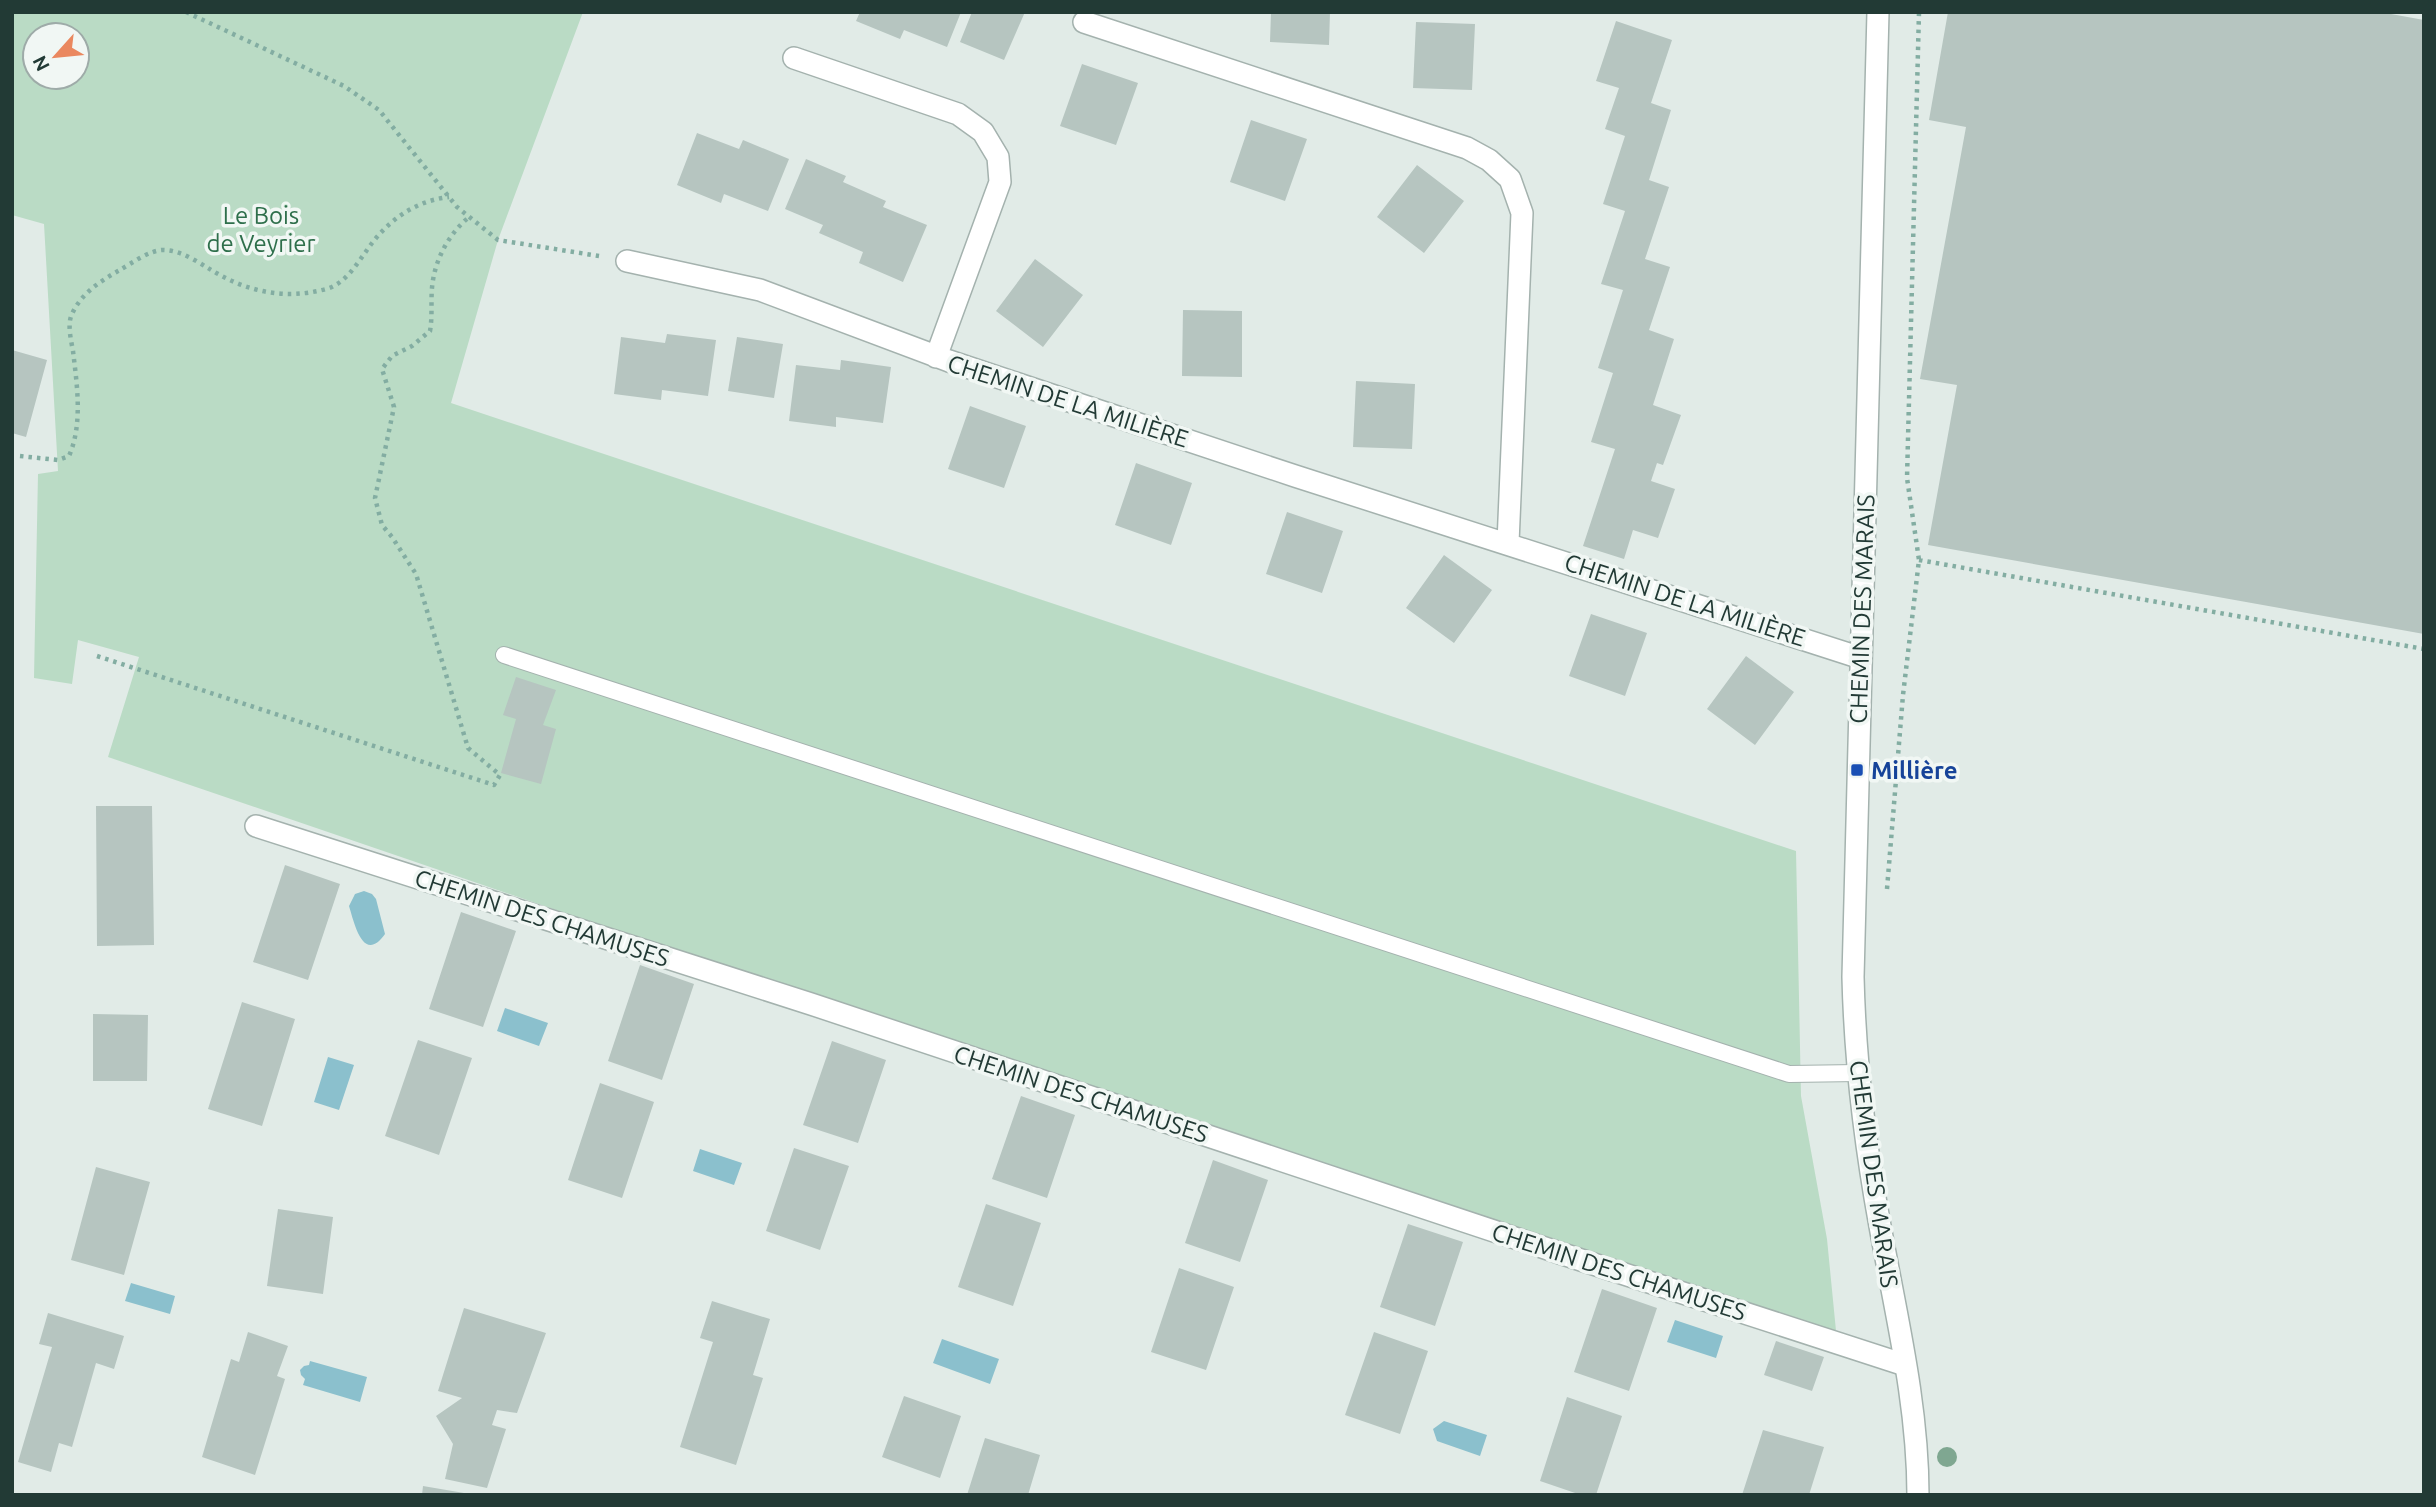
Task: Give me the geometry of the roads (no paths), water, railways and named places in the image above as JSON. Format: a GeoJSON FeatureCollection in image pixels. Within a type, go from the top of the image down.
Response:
{"type":"FeatureCollection","features":[{"type":"Feature","properties":{"kind":"street","name":"CHEMIN DES MARAIS"},"geometry":{"type":"LineString","coordinates":[[1878,12],[1853,952],[1858,1073],[1879,1222],[1905,1365],[1918,1464],[1918,1495]]}},
{"type":"Feature","properties":{"kind":"street"},"geometry":{"type":"LineString","coordinates":[[1084,22],[1467,148],[1489,160],[1510,179],[1522,213],[1508,543]]}},
{"type":"Feature","properties":{"kind":"street"},"geometry":{"type":"LineString","coordinates":[[794,58],[958,114],[983,132],[999,157],[1000,181],[936,357]]}},
{"type":"Feature","properties":{"kind":"street","name":"CHEMIN DE LA MILIÈRE"},"geometry":{"type":"LineString","coordinates":[[627,261],[760,290],[936,357],[1861,658]]}},
{"type":"Feature","properties":{"kind":"street","name":"CHEMIN DES CHAMUSES"},"geometry":{"type":"LineString","coordinates":[[256,825],[811,1004],[1905,1365]]}},
{"type":"Feature","properties":{"kind":"lane"},"geometry":{"type":"LineString","coordinates":[[504,655],[1789,1074],[1858,1073]]}},
{"type":"Feature","properties":{"kind":"water"},"geometry":{"type":"Polygon","coordinates":[[[364,891],[376,899],[385,934],[371,945],[361,938],[349,906],[355,894],[364,891]]]}},
{"type":"Feature","properties":{"kind":"water"},"geometry":{"type":"Polygon","coordinates":[[[505,1008],[548,1023],[539,1046],[497,1031],[505,1008]]]}},
{"type":"Feature","properties":{"kind":"water"},"geometry":{"type":"Polygon","coordinates":[[[328,1057],[354,1065],[339,1110],[314,1102],[328,1057]]]}},
{"type":"Feature","properties":{"kind":"water"},"geometry":{"type":"Polygon","coordinates":[[[700,1149],[742,1163],[734,1185],[693,1171],[700,1149]]]}},
{"type":"Feature","properties":{"kind":"water"},"geometry":{"type":"Polygon","coordinates":[[[131,1283],[175,1296],[170,1314],[125,1301],[131,1283]]]}},
{"type":"Feature","properties":{"kind":"water"},"geometry":{"type":"Polygon","coordinates":[[[1675,1320],[1723,1336],[1716,1358],[1667,1342],[1675,1320]]]}},
{"type":"Feature","properties":{"kind":"water"},"geometry":{"type":"Polygon","coordinates":[[[942,1339],[999,1359],[990,1384],[933,1363],[942,1339]]]}},
{"type":"Feature","properties":{"kind":"water"},"geometry":{"type":"Polygon","coordinates":[[[310,1361],[367,1377],[360,1402],[303,1385],[305,1379],[300,1370],[309,1365],[310,1361]]]}},
{"type":"Feature","properties":{"kind":"water"},"geometry":{"type":"Polygon","coordinates":[[[1444,1421],[1487,1435],[1480,1456],[1437,1441],[1433,1429],[1444,1421]]]}},
{"type":"Feature","properties":{"kind":"place","name":"Millière"},"geometry":{"type":"Point","coordinates":[1857,770]}},
{"type":"Feature","properties":{"kind":"park label","name":"Le Bois de Veyrier"},"geometry":{"type":"Point","coordinates":[261,229]}}]}
